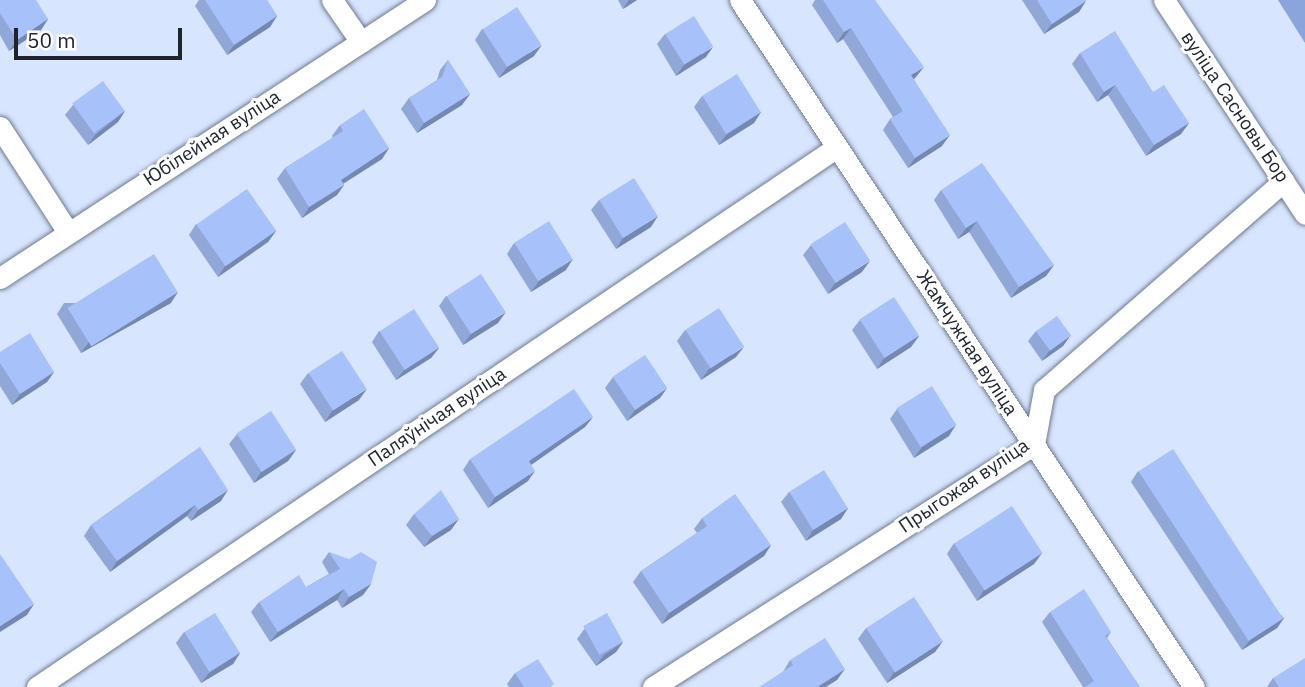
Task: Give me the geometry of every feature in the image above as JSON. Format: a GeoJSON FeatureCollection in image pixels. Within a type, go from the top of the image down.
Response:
{"type":"FeatureCollection","features":[{"type":"Feature","properties":{"kind":"street"},"geometry":{"type":"LineString","coordinates":[[332,0],[361,42]]}},
{"type":"Feature","properties":{"kind":"street","name":"Юбілейная вуліца"},"geometry":{"type":"LineString","coordinates":[[0,278],[425,0]]}},
{"type":"Feature","properties":{"kind":"street","name":"Жамчужная вуліца"},"geometry":{"type":"LineString","coordinates":[[740,0],[1194,687]]}},
{"type":"Feature","properties":{"kind":"street","name":"вуліца Сасновы Бор"},"geometry":{"type":"LineString","coordinates":[[1164,0],[1305,214]]}},
{"type":"Feature","properties":{"kind":"street"},"geometry":{"type":"LineString","coordinates":[[0,127],[68,232]]}},
{"type":"Feature","properties":{"kind":"street","name":"Паляўнічая вуліца"},"geometry":{"type":"LineString","coordinates":[[37,687],[837,147]]}},
{"type":"Feature","properties":{"kind":"street","name":"Прыгожая вуліца"},"geometry":{"type":"LineString","coordinates":[[653,687],[1034,444],[1044,390],[1284,181]]}},
{"type":"Feature","properties":{"kind":"shaded area"},"geometry":{"type":"Polygon","coordinates":[[[1278,0],[1305,0],[1305,43],[1278,0]]]}},
{"type":"Feature","properties":{"kind":"building"},"geometry":{"type":"Polygon","coordinates":[[[0,0],[36,0],[48,19],[17,40],[0,13],[0,0]]]}},
{"type":"Feature","properties":{"kind":"building"},"geometry":{"type":"Polygon","coordinates":[[[205,0],[267,0],[277,16],[234,45],[205,0]]]}},
{"type":"Feature","properties":{"kind":"building"},"geometry":{"type":"Polygon","coordinates":[[[823,0],[875,0],[924,67],[911,75],[950,135],[915,158],[890,119],[903,111],[851,28],[844,32],[823,0]]]}},
{"type":"Feature","properties":{"kind":"building"},"geometry":{"type":"Polygon","coordinates":[[[1037,0],[1086,0],[1086,1],[1052,24],[1037,0]]]}},
{"type":"Feature","properties":{"kind":"building"},"geometry":{"type":"Polygon","coordinates":[[[517,7],[542,45],[507,67],[483,29],[517,7]]]}},
{"type":"Feature","properties":{"kind":"building"},"geometry":{"type":"Polygon","coordinates":[[[694,16],[713,47],[684,65],[665,34],[694,16]]]}},
{"type":"Feature","properties":{"kind":"building"},"geometry":{"type":"Polygon","coordinates":[[[1115,31],[1153,92],[1164,85],[1189,123],[1154,145],[1115,85],[1104,92],[1080,53],[1115,31]]]}},
{"type":"Feature","properties":{"kind":"building"},"geometry":{"type":"Polygon","coordinates":[[[448,60],[470,94],[424,123],[409,98],[442,77],[448,60]]]}},
{"type":"Feature","properties":{"kind":"building"},"geometry":{"type":"Polygon","coordinates":[[[737,74],[761,112],[726,134],[702,96],[737,74]]]}},
{"type":"Feature","properties":{"kind":"building"},"geometry":{"type":"Polygon","coordinates":[[[103,81],[125,111],[94,133],[72,103],[103,81]]]}},
{"type":"Feature","properties":{"kind":"building"},"geometry":{"type":"Polygon","coordinates":[[[364,109],[389,148],[341,180],[344,185],[309,207],[285,168],[343,131],[340,125],[364,109]]]}},
{"type":"Feature","properties":{"kind":"building"},"geometry":{"type":"Polygon","coordinates":[[[982,163],[1054,265],[1019,287],[977,221],[966,228],[941,190],[982,163]]]}},
{"type":"Feature","properties":{"kind":"building"},"geometry":{"type":"Polygon","coordinates":[[[634,178],[658,216],[623,238],[599,200],[634,178]]]}},
{"type":"Feature","properties":{"kind":"building"},"geometry":{"type":"Polygon","coordinates":[[[247,189],[276,231],[225,266],[196,225],[247,189]]]}},
{"type":"Feature","properties":{"kind":"building"},"geometry":{"type":"Polygon","coordinates":[[[549,221],[573,259],[538,281],[514,243],[549,221]]]}},
{"type":"Feature","properties":{"kind":"building"},"geometry":{"type":"Polygon","coordinates":[[[845,222],[870,261],[836,283],[811,244],[845,222]]]}},
{"type":"Feature","properties":{"kind":"building"},"geometry":{"type":"Polygon","coordinates":[[[154,254],[178,292],[91,346],[67,308],[154,254]]]}},
{"type":"Feature","properties":{"kind":"building"},"geometry":{"type":"Polygon","coordinates":[[[481,274],[506,312],[471,334],[447,296],[481,274]]]}},
{"type":"Feature","properties":{"kind":"building"},"geometry":{"type":"Polygon","coordinates":[[[894,297],[919,336],[885,358],[860,319],[894,297]]]}},
{"type":"Feature","properties":{"kind":"building"},"geometry":{"type":"Polygon","coordinates":[[[719,308],[744,347],[711,368],[685,330],[719,308]]]}},
{"type":"Feature","properties":{"kind":"building"},"geometry":{"type":"Polygon","coordinates":[[[414,309],[439,348],[405,370],[380,331],[414,309]]]}},
{"type":"Feature","properties":{"kind":"building"},"geometry":{"type":"Polygon","coordinates":[[[1057,316],[1071,335],[1050,351],[1036,331],[1057,316]]]}},
{"type":"Feature","properties":{"kind":"building"},"geometry":{"type":"Polygon","coordinates":[[[30,333],[54,372],[20,394],[0,363],[0,352],[30,333]]]}},
{"type":"Feature","properties":{"kind":"building"},"geometry":{"type":"Polygon","coordinates":[[[342,351],[367,389],[333,411],[308,373],[342,351]]]}},
{"type":"Feature","properties":{"kind":"building"},"geometry":{"type":"Polygon","coordinates":[[[645,355],[667,388],[635,410],[613,377],[645,355]]]}},
{"type":"Feature","properties":{"kind":"building"},"geometry":{"type":"Polygon","coordinates":[[[932,386],[956,425],[921,447],[896,408],[932,386]]]}},
{"type":"Feature","properties":{"kind":"building"},"geometry":{"type":"Polygon","coordinates":[[[574,389],[593,417],[529,461],[535,471],[495,497],[470,459],[574,389]]]}},
{"type":"Feature","properties":{"kind":"building"},"geometry":{"type":"Polygon","coordinates":[[[271,411],[296,450],[262,472],[237,433],[271,411]]]}},
{"type":"Feature","properties":{"kind":"building"},"geometry":{"type":"Polygon","coordinates":[[[200,447],[228,490],[198,510],[195,505],[117,561],[91,525],[200,447]]]}},
{"type":"Feature","properties":{"kind":"building"},"geometry":{"type":"Polygon","coordinates":[[[1173,449],[1283,618],[1249,641],[1139,471],[1173,449]]]}},
{"type":"Feature","properties":{"kind":"building"},"geometry":{"type":"Polygon","coordinates":[[[824,470],[848,508],[813,530],[789,492],[824,470]]]}},
{"type":"Feature","properties":{"kind":"building"},"geometry":{"type":"Polygon","coordinates":[[[441,490],[459,519],[432,536],[414,514],[441,490]]]}},
{"type":"Feature","properties":{"kind":"building"},"geometry":{"type":"Polygon","coordinates":[[[735,494],[771,545],[669,613],[641,571],[707,526],[702,518],[735,494]]]}},
{"type":"Feature","properties":{"kind":"building"},"geometry":{"type":"Polygon","coordinates":[[[1012,506],[1042,553],[985,591],[954,544],[1012,506]]]}},
{"type":"Feature","properties":{"kind":"building"},"geometry":{"type":"Polygon","coordinates":[[[329,552],[349,559],[361,552],[377,562],[371,584],[349,597],[344,589],[278,632],[259,602],[299,575],[306,587],[340,569],[329,552]]]}},
{"type":"Feature","properties":{"kind":"building"},"geometry":{"type":"Polygon","coordinates":[[[0,554],[34,604],[0,626],[0,554]]]}},
{"type":"Feature","properties":{"kind":"building"},"geometry":{"type":"Polygon","coordinates":[[[1084,589],[1111,632],[1105,636],[1140,687],[1085,687],[1094,681],[1050,612],[1084,589]]]}},
{"type":"Feature","properties":{"kind":"building"},"geometry":{"type":"Polygon","coordinates":[[[914,597],[943,641],[895,672],[866,628],[914,597]]]}},
{"type":"Feature","properties":{"kind":"building"},"geometry":{"type":"Polygon","coordinates":[[[215,613],[240,653],[209,672],[184,632],[215,613]]]}},
{"type":"Feature","properties":{"kind":"building"},"geometry":{"type":"Polygon","coordinates":[[[607,613],[623,642],[599,655],[583,626],[607,613]]]}},
{"type":"Feature","properties":{"kind":"building"},"geometry":{"type":"Polygon","coordinates":[[[825,638],[845,669],[817,687],[759,687],[793,665],[790,660],[825,638]]]}},
{"type":"Feature","properties":{"kind":"building"},"geometry":{"type":"Polygon","coordinates":[[[1305,658],[1305,687],[1279,687],[1273,678],[1305,658]]]}},
{"type":"Feature","properties":{"kind":"building"},"geometry":{"type":"Polygon","coordinates":[[[538,659],[554,684],[550,687],[524,687],[515,673],[538,659]]]}}]}
